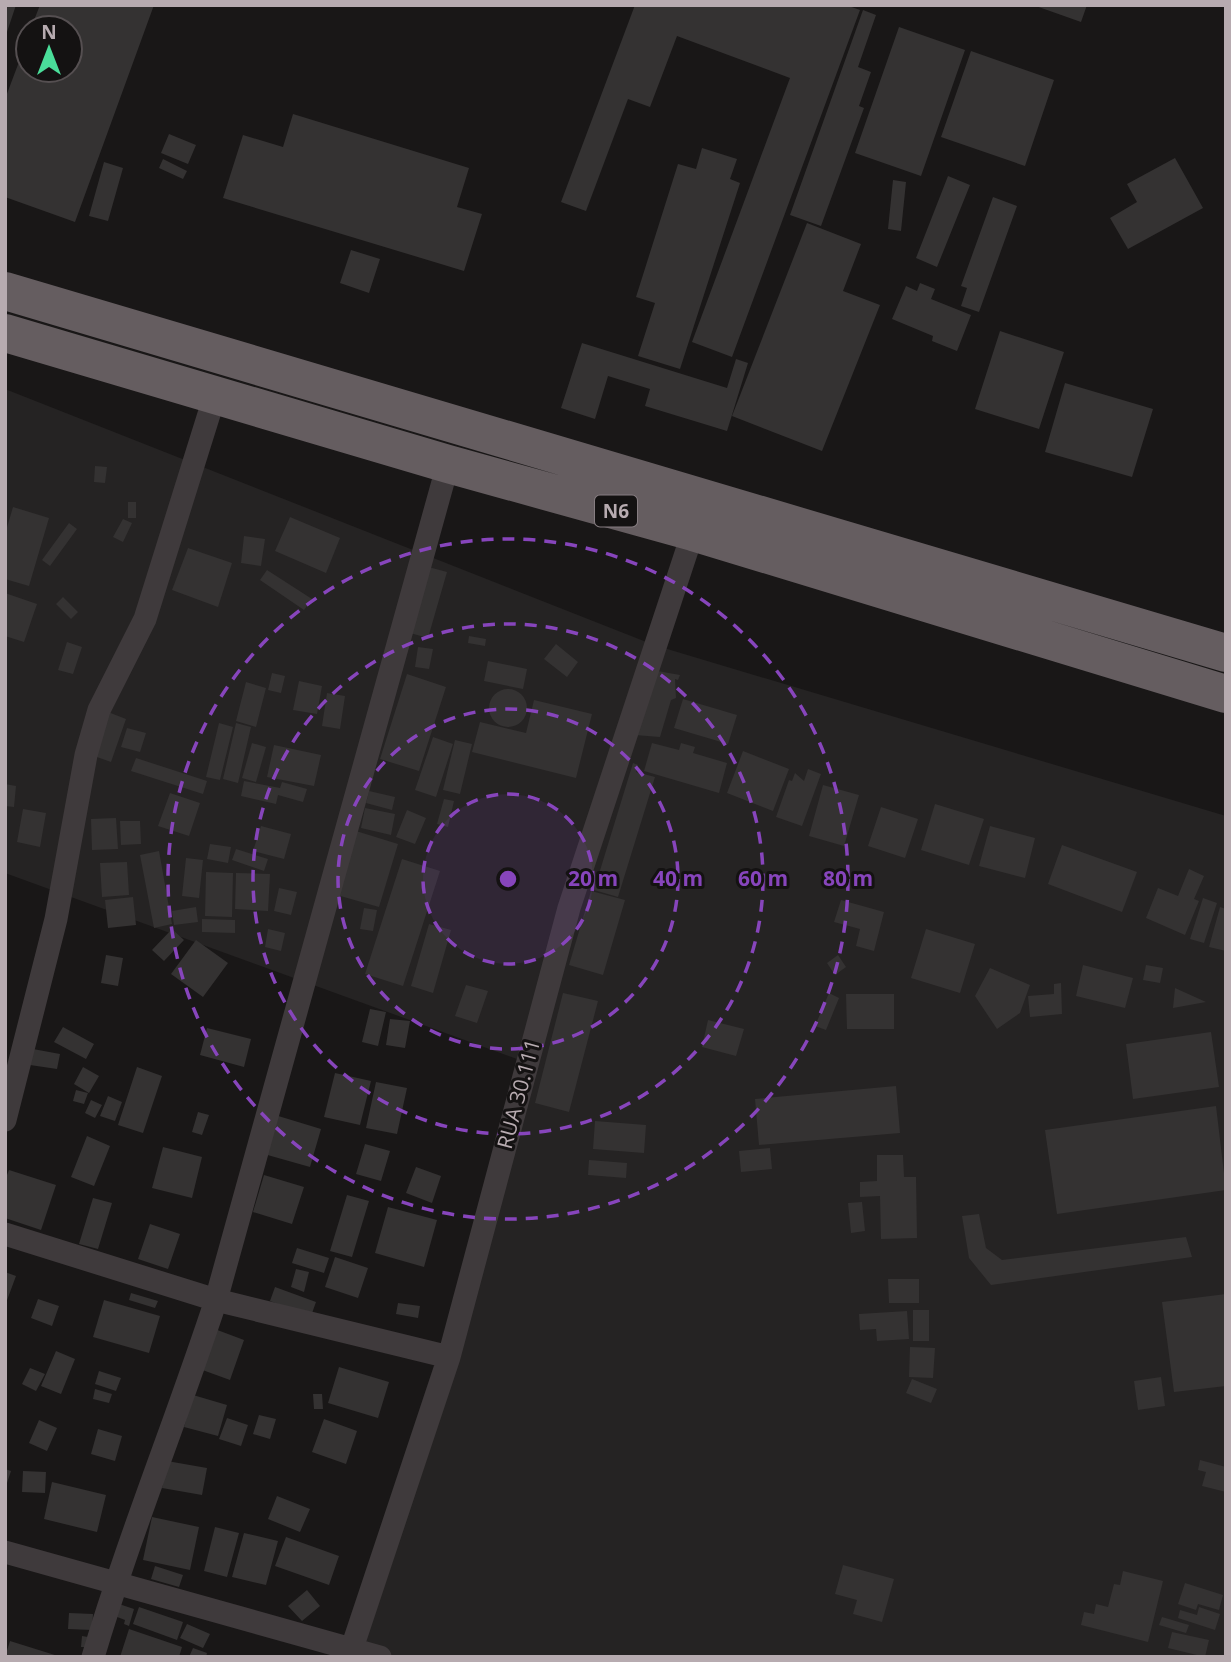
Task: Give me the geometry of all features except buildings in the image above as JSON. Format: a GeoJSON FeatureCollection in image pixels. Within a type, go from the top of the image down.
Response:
{"type":"FeatureCollection","features":[{"type":"Feature","properties":{"kind":"highway","name":"N6"},"geometry":{"type":"LineString","coordinates":[[5,291],[1226,653]]}},
{"type":"Feature","properties":{"kind":"highway","name":"N6"},"geometry":{"type":"LineString","coordinates":[[5,333],[448,464],[693,532],[1226,694]]}},
{"type":"Feature","properties":{"kind":"street"},"geometry":{"type":"LineString","coordinates":[[5,1120],[56,919],[86,755],[99,710],[145,619],[215,395]]}},
{"type":"Feature","properties":{"kind":"street"},"geometry":{"type":"LineString","coordinates":[[93,1657],[115,1582],[176,1424],[216,1300],[448,464]]}},
{"type":"Feature","properties":{"kind":"street","name":"RUA 30.111"},"geometry":{"type":"LineString","coordinates":[[351,1653],[449,1357],[569,908],[693,532]]}},
{"type":"Feature","properties":{"kind":"street"},"geometry":{"type":"LineString","coordinates":[[5,1234],[216,1300],[449,1357]]}},
{"type":"Feature","properties":{"kind":"street"},"geometry":{"type":"LineString","coordinates":[[5,1552],[351,1653],[380,1657]]}},
{"type":"Feature","properties":{"kind":"shaded area"},"geometry":{"type":"Polygon","coordinates":[[[5,389],[654,645],[1226,816],[1226,1657],[389,1657],[352,1646],[528,1063],[5,873],[5,389]]]}}]}
